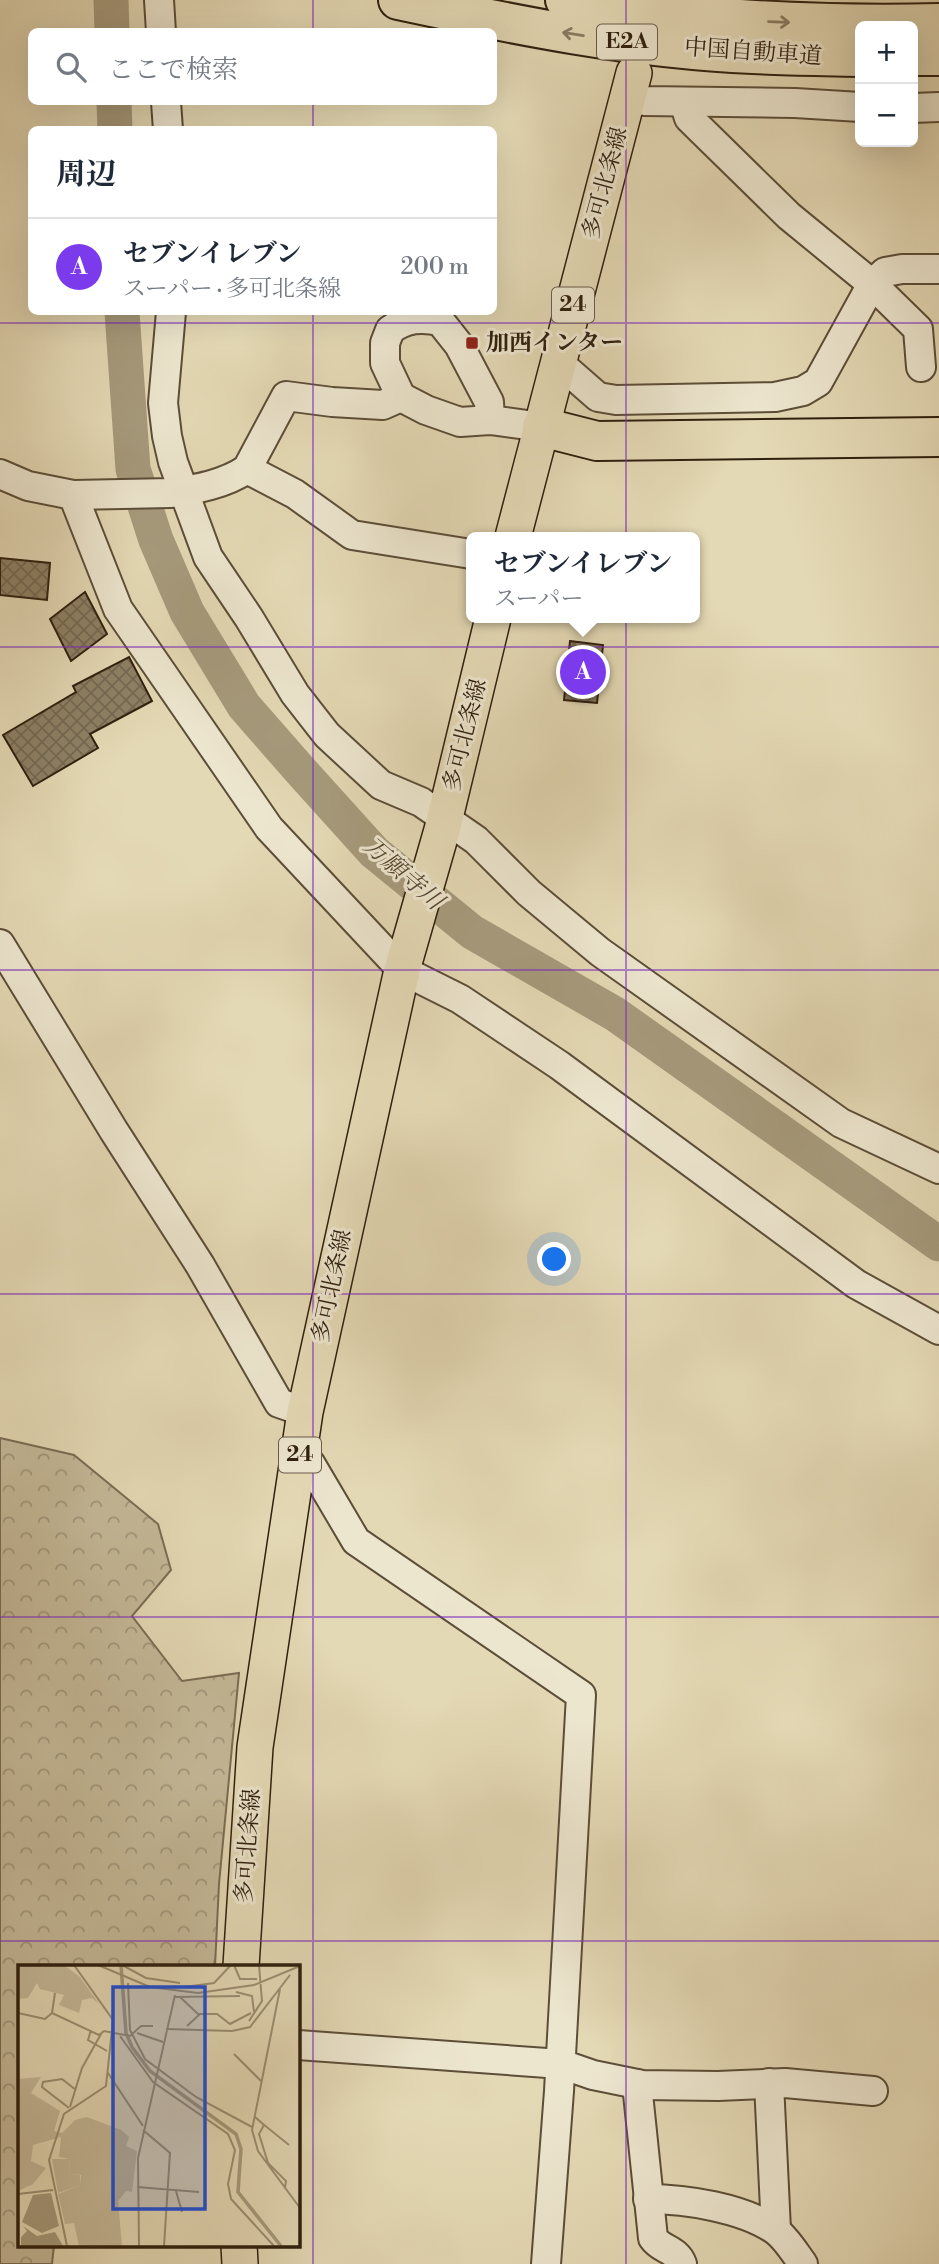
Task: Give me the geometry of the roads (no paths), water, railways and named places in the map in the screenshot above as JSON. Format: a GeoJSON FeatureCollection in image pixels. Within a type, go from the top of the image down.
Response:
{"type":"FeatureCollection","features":[{"type":"Feature","properties":{"kind":"highway","name":"中国自動車道"},"geometry":{"type":"LineString","coordinates":[[398,0],[516,25],[631,43],[751,54],[855,57]]}},
{"type":"Feature","properties":{"kind":"highway","name":"中国自動車道"},"geometry":{"type":"LineString","coordinates":[[565,0],[634,10],[753,21],[866,25],[939,23]]}},
{"type":"Feature","properties":{"kind":"highway"},"geometry":{"type":"LineString","coordinates":[[918,56],[939,56]]}},
{"type":"Feature","properties":{"kind":"highway"},"geometry":{"type":"LineString","coordinates":[[542,427],[595,418],[939,422]]}},
{"type":"Feature","properties":{"kind":"highway"},"geometry":{"type":"LineString","coordinates":[[542,427],[597,440],[939,438]]}},
{"type":"Feature","properties":{"kind":"main road","name":"多可北条線"},"geometry":{"type":"LineString","coordinates":[[514,532],[631,85]]}},
{"type":"Feature","properties":{"kind":"main road","name":"多可北条線"},"geometry":{"type":"LineString","coordinates":[[241,1965],[255,1746],[305,1412],[405,961],[443,824],[492,623]]}},
{"type":"Feature","properties":{"kind":"main road"},"geometry":{"type":"LineString","coordinates":[[239,2246],[240,2264]]}},
{"type":"Feature","properties":{"kind":"street"},"geometry":{"type":"LineString","coordinates":[[159,0],[161,28]]}},
{"type":"Feature","properties":{"kind":"street"},"geometry":{"type":"LineString","coordinates":[[631,85],[644,101],[855,107]]}},
{"type":"Feature","properties":{"kind":"street"},"geometry":{"type":"LineString","coordinates":[[684,102],[689,118],[779,206],[872,284],[918,329],[921,367]]}},
{"type":"Feature","properties":{"kind":"street"},"geometry":{"type":"LineString","coordinates":[[166,105],[168,126]]}},
{"type":"Feature","properties":{"kind":"street"},"geometry":{"type":"LineString","coordinates":[[918,108],[939,107]]}},
{"type":"Feature","properties":{"kind":"street"},"geometry":{"type":"LineString","coordinates":[[558,362],[598,397],[616,400],[775,397],[803,391],[818,382],[872,284],[885,272],[939,269]]}},
{"type":"Feature","properties":{"kind":"street"},"geometry":{"type":"LineString","coordinates":[[170,315],[163,402],[178,492],[208,557],[295,694],[327,735],[381,785],[421,802],[443,824],[476,840],[529,893],[600,951],[841,1123],[939,1169]]}},
{"type":"Feature","properties":{"kind":"street"},"geometry":{"type":"LineString","coordinates":[[489,420],[489,402],[459,345],[440,321],[409,319],[390,330],[385,343],[385,363],[401,397],[426,411],[460,422],[489,420],[542,427]]}},
{"type":"Feature","properties":{"kind":"street"},"geometry":{"type":"LineString","coordinates":[[0,474],[28,486],[82,494],[178,492],[236,477],[247,469],[286,396],[383,405],[401,397]]}},
{"type":"Feature","properties":{"kind":"street"},"geometry":{"type":"LineString","coordinates":[[247,469],[295,495],[352,535],[466,553]]}},
{"type":"Feature","properties":{"kind":"street"},"geometry":{"type":"LineString","coordinates":[[82,494],[118,610],[269,828],[405,961],[559,1065],[856,1284],[939,1329]]}},
{"type":"Feature","properties":{"kind":"street"},"geometry":{"type":"LineString","coordinates":[[0,944],[200,1265],[279,1403],[305,1412]]}},
{"type":"Feature","properties":{"kind":"street"},"geometry":{"type":"LineString","coordinates":[[300,1456],[310,1463],[356,1542],[581,1695],[561,2064],[546,2264]]}},
{"type":"Feature","properties":{"kind":"street"},"geometry":{"type":"LineString","coordinates":[[299,2045],[561,2064],[593,2075],[636,2084],[718,2086],[769,2083],[873,2091]]}},
{"type":"Feature","properties":{"kind":"street"},"geometry":{"type":"LineString","coordinates":[[769,2083],[776,2230]]}},
{"type":"Feature","properties":{"kind":"street"},"geometry":{"type":"LineString","coordinates":[[636,2084],[653,2238],[655,2242],[676,2253],[682,2264]]}},
{"type":"Feature","properties":{"kind":"street"},"geometry":{"type":"LineString","coordinates":[[648,2199],[694,2202],[722,2208],[776,2230],[803,2264]]}},
{"type":"Feature","properties":{"kind":"waterway","name":"万願寺川"},"geometry":{"type":"LineString","coordinates":[[111,0],[112,28]]}},
{"type":"Feature","properties":{"kind":"waterway","name":"万願寺川"},"geometry":{"type":"LineString","coordinates":[[114,105],[115,126]]}},
{"type":"Feature","properties":{"kind":"waterway","name":"万願寺川"},"geometry":{"type":"LineString","coordinates":[[122,315],[133,469],[156,540],[187,612],[244,706],[300,770],[374,852],[472,932],[615,1014],[939,1244]]}},
{"type":"Feature","properties":{"kind":"place","name":"加西インター"},"geometry":{"type":"Point","coordinates":[472,343]}},
{"type":"Feature","properties":{"kind":"place","name":"セブンイレブン"},"geometry":{"type":"Point","coordinates":[583,672]}}]}
